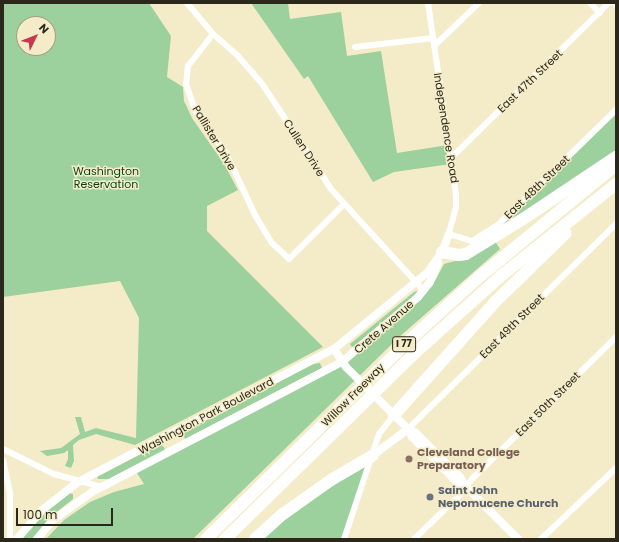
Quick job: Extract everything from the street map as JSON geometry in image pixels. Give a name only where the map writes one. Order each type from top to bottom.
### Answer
[{"type":"highway","points":[[442,252],[459,255],[466,254],[523,219],[616,157]]},
{"type":"highway","name":"Willow Freeway","points":[[206,539],[404,345],[479,277],[616,165]]},
{"type":"highway","points":[[391,412],[494,303],[614,186]]},
{"type":"highway","name":"Willow Freeway","points":[[225,539],[417,351],[502,275],[614,186]]},
{"type":"highway","points":[[256,539],[283,514],[331,480],[372,456]]},
{"type":"street","name":"Cullen Drive","points":[[188,3],[213,34],[238,56],[263,84],[332,189],[344,204],[424,291]]},
{"type":"street","name":"Independence Road","points":[[424,291],[433,278],[449,234],[456,201],[428,3]]},
{"type":"street","points":[[434,46],[479,3]]},
{"type":"street","points":[[590,3],[600,13]]},
{"type":"street","name":"East 47th Street","points":[[450,159],[609,3]]},
{"type":"street","name":"Pallister Drive","points":[[213,34],[188,66],[186,84],[198,116],[227,155],[255,215],[271,242],[289,259],[344,204]]},
{"type":"street","points":[[355,48],[433,38]]},
{"type":"street","name":"East 48th Street","points":[[449,234],[472,241],[498,225],[616,110]]},
{"type":"street","name":"East 49th Street","points":[[408,429],[616,224]]},
{"type":"street","name":"Independence Road","points":[[417,282],[435,264],[442,252]]},
{"type":"street","name":"Crete Avenue","points":[[334,349],[417,282]]},
{"type":"street","name":"Crete Avenue","points":[[342,362],[424,291]]},
{"type":"street","name":"East 50th Street","points":[[414,539],[460,495],[477,473],[616,337]]},
{"type":"street","points":[[334,349],[350,372],[408,429],[416,433],[460,477],[466,487],[518,539]]},
{"type":"street","name":"Washington Park Boulevard","points":[[17,539],[41,511],[78,482],[334,349]]},
{"type":"street","name":"Washington Park Boulevard","points":[[37,539],[62,513],[83,498],[342,362]]},
{"type":"street","points":[[344,539],[379,434],[391,412]]},
{"type":"street","points":[[372,456],[408,429]]},
{"type":"street","points":[[3,449],[54,474],[78,482],[102,487]]},
{"type":"street","points":[[3,460],[10,494],[10,539]]},
{"type":"street","points":[[541,539],[616,468]]},
{"type":"green space","name":"Washington Reservation","points":[[3,3],[149,3],[171,36],[167,77],[183,87],[184,101],[192,118],[224,164],[238,190],[207,206],[207,231],[323,347],[135,445],[96,434],[79,440],[73,445],[74,461],[71,468],[65,466],[68,459],[68,450],[64,453],[47,456],[40,451],[61,448],[80,434],[75,417],[81,417],[85,432],[96,428],[136,438],[139,318],[120,281],[3,297]]},
{"type":"green space","points":[[251,3],[288,3],[290,19],[341,12],[347,56],[381,51],[397,153],[448,145],[451,164],[394,172],[373,182],[308,76],[304,79]]},
{"type":"green space","points":[[616,110],[616,157],[503,232],[498,225]]},
{"type":"green space","points":[[495,241],[500,249],[398,338],[193,539],[46,539],[64,520],[90,502],[114,492],[144,484],[135,470],[332,368],[430,282],[435,281],[444,264],[470,257]]},
{"type":"green space","points":[[417,291],[418,294],[353,347],[351,346],[350,344]]},
{"type":"green space","points":[[320,363],[322,368],[185,439],[182,433],[313,364]]},
{"type":"green space","points":[[160,444],[165,448],[163,452],[110,479],[98,479],[97,477]]},
{"type":"green space","points":[[372,456],[344,539],[255,539]]},
{"type":"green space","points":[[69,493],[73,494],[73,499],[53,515],[32,539],[22,539],[42,514]]},
{"type":"place","name":"Cleveland College Preparatory","points":[[409,459]]},
{"type":"place","name":"Saint John Nepomucene Church","points":[[430,497]]}]
